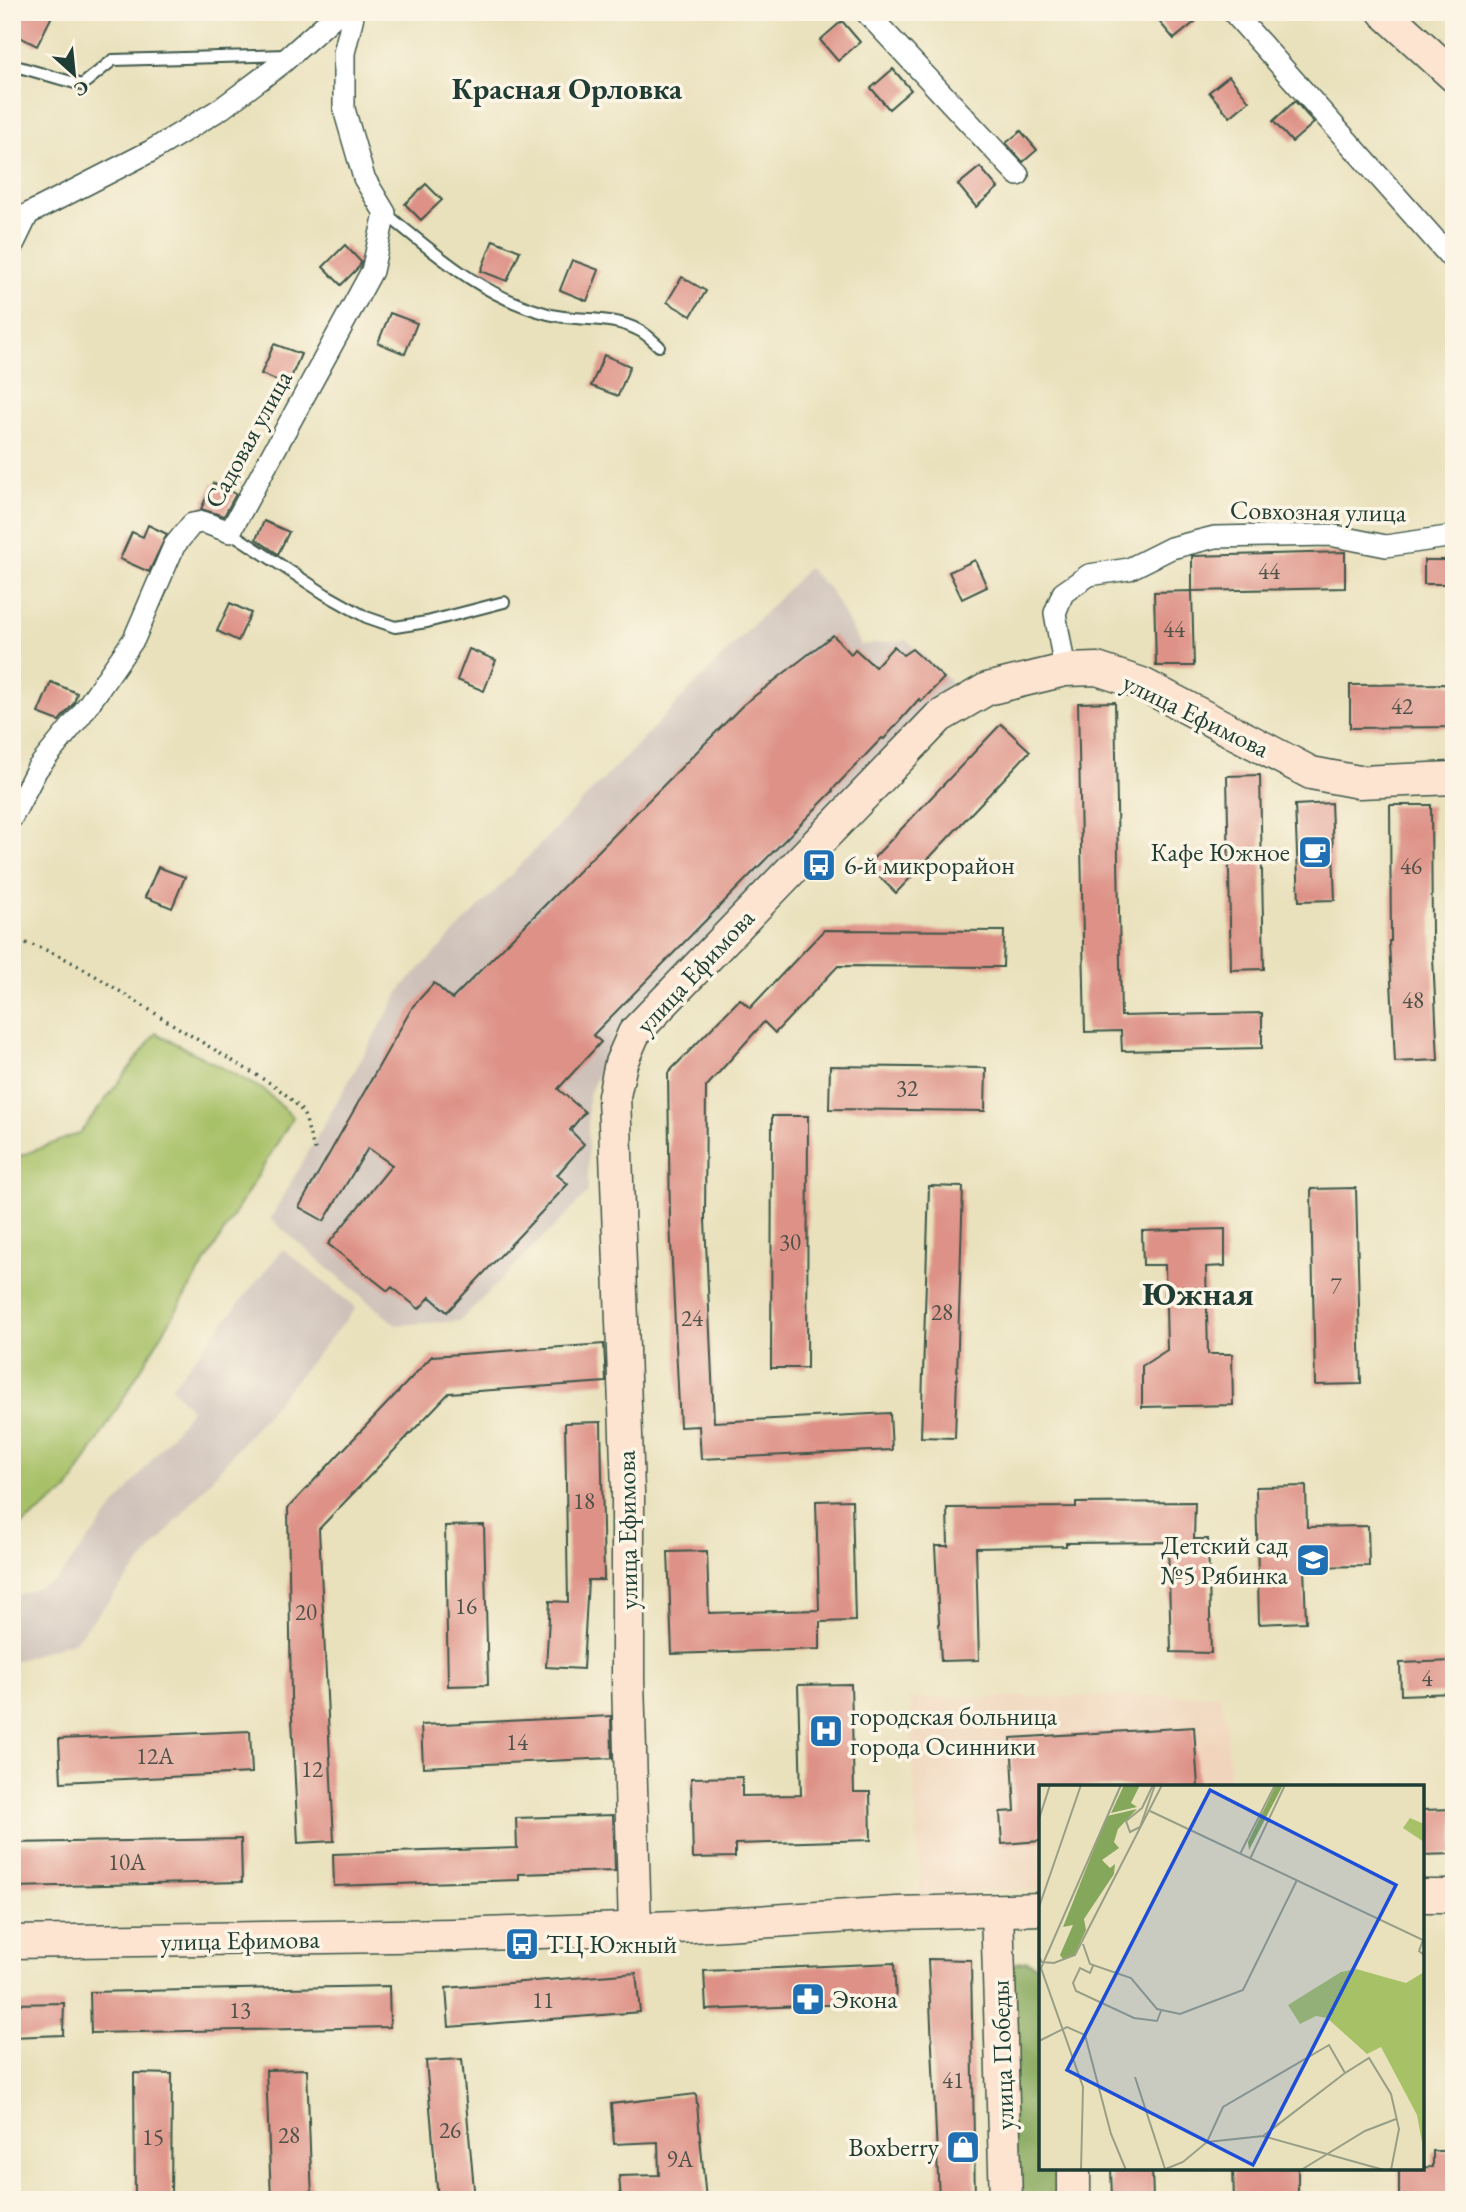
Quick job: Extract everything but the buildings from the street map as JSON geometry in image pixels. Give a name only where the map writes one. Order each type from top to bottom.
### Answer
[{"type":"street","points":[[12,247],[20,215],[175,137],[222,108],[292,55],[339,12]]},
{"type":"street","points":[[354,12],[344,54],[344,109],[364,178],[385,213]]},
{"type":"street","points":[[866,12],[1018,175]]},
{"type":"street","points":[[1233,12],[1454,261]]},
{"type":"street","points":[[1384,12],[1454,76]]},
{"type":"street","name":"Садовая улица","points":[[12,817],[37,769],[81,715],[134,639],[174,546],[191,524],[203,522],[230,532],[372,271],[385,213]]},
{"type":"street","name":"Совхозная улица","points":[[1065,670],[1055,613],[1063,593],[1089,575],[1129,569],[1171,548],[1215,537],[1330,535],[1387,546],[1454,536]]},
{"type":"street","name":"улица Ефимова","points":[[635,1928],[629,1717],[628,1491],[614,1096],[621,1063],[634,1033],[939,717],[987,689],[1065,670],[1097,668],[1142,684],[1311,773],[1359,782],[1454,778]]},
{"type":"street","points":[[1424,1896],[1454,1896]]},
{"type":"street","name":"улица Ефимова","points":[[12,1942],[342,1938],[635,1928],[897,1913],[1039,1909]]},
{"type":"street","name":"улица Победы","points":[[997,1911],[1006,2200]]},
{"type":"street","points":[[1074,2170],[1074,2200]]},
{"type":"lane","points":[[12,65],[82,85],[113,60],[292,55]]},
{"type":"lane","points":[[385,213],[489,292],[550,315],[609,321],[638,329],[659,346]]},
{"type":"lane","points":[[230,532],[325,594],[366,617],[395,627],[427,622],[504,602]]},
{"type":"path","points":[[12,940],[53,953],[88,972],[275,1086],[296,1103],[305,1118],[317,1153]]},
{"type":"shaded area","points":[[808,568],[830,590],[861,645],[907,640],[951,682],[614,1036],[588,1097],[588,1193],[460,1321],[396,1325],[270,1219],[403,986]]},
{"type":"shaded area","points":[[283,1249],[356,1308],[75,1641],[12,1662],[12,1597],[56,1581],[191,1410],[171,1387]]},
{"type":"shaded area","points":[[1219,1695],[1226,1720],[1230,1785],[1039,1785],[1039,1889],[920,1895],[910,1698]]},
{"type":"green space","points":[[156,1033],[264,1090],[293,1117],[68,1490],[12,1533],[12,1159],[80,1133]]},
{"type":"green space","points":[[1027,1961],[1039,1967],[1039,2170],[1066,2170],[1066,2200],[1014,2200],[1008,1969],[1016,1963]]},
{"type":"place","name":"Кафе Южное","points":[[1315,852]]},
{"type":"place","name":"6-й микрорайон","points":[[819,865]]},
{"type":"place","name":"Детский сад №5 Рябинка","points":[[1313,1560]]},
{"type":"place","name":"городская больница города Осинники","points":[[826,1731]]},
{"type":"place","name":"ТЦ Южный","points":[[522,1944]]},
{"type":"place","name":"Экона","points":[[808,1999]]},
{"type":"place","name":"Boxberry","points":[[963,2147]]},
{"type":"district","name":"Красная Орловка","points":[[567,88]]},
{"type":"district","name":"Южная","points":[[1198,1293]]}]
